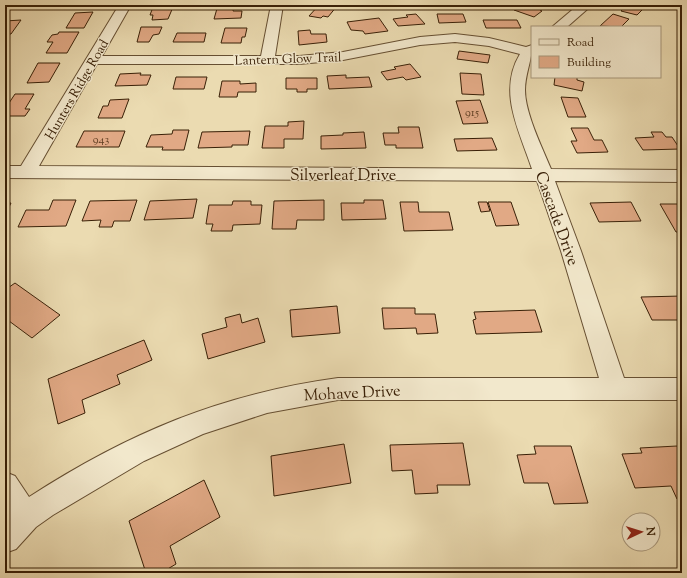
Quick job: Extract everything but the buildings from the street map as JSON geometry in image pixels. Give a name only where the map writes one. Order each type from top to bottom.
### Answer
[{"type":"street","name":"Hunters Ridge Road","points":[[27,172],[125,5]]},
{"type":"street","points":[[266,60],[277,5]]},
{"type":"street","points":[[560,26],[586,5]]},
{"type":"street","name":"Lantern Glow Trail","points":[[93,60],[300,60],[336,57],[439,39],[477,40],[530,51]]},
{"type":"street","name":"Cascade Drive","points":[[530,51],[518,80],[517,98],[543,176],[571,251],[615,388]]},
{"type":"street","name":"Silverleaf Drive","points":[[5,172],[682,176]]},
{"type":"street","name":"Mohave Drive","points":[[5,538],[26,517],[92,474],[140,447],[218,415],[282,397],[338,389],[682,388]]},
{"type":"street","points":[[5,486],[26,517]]}]
